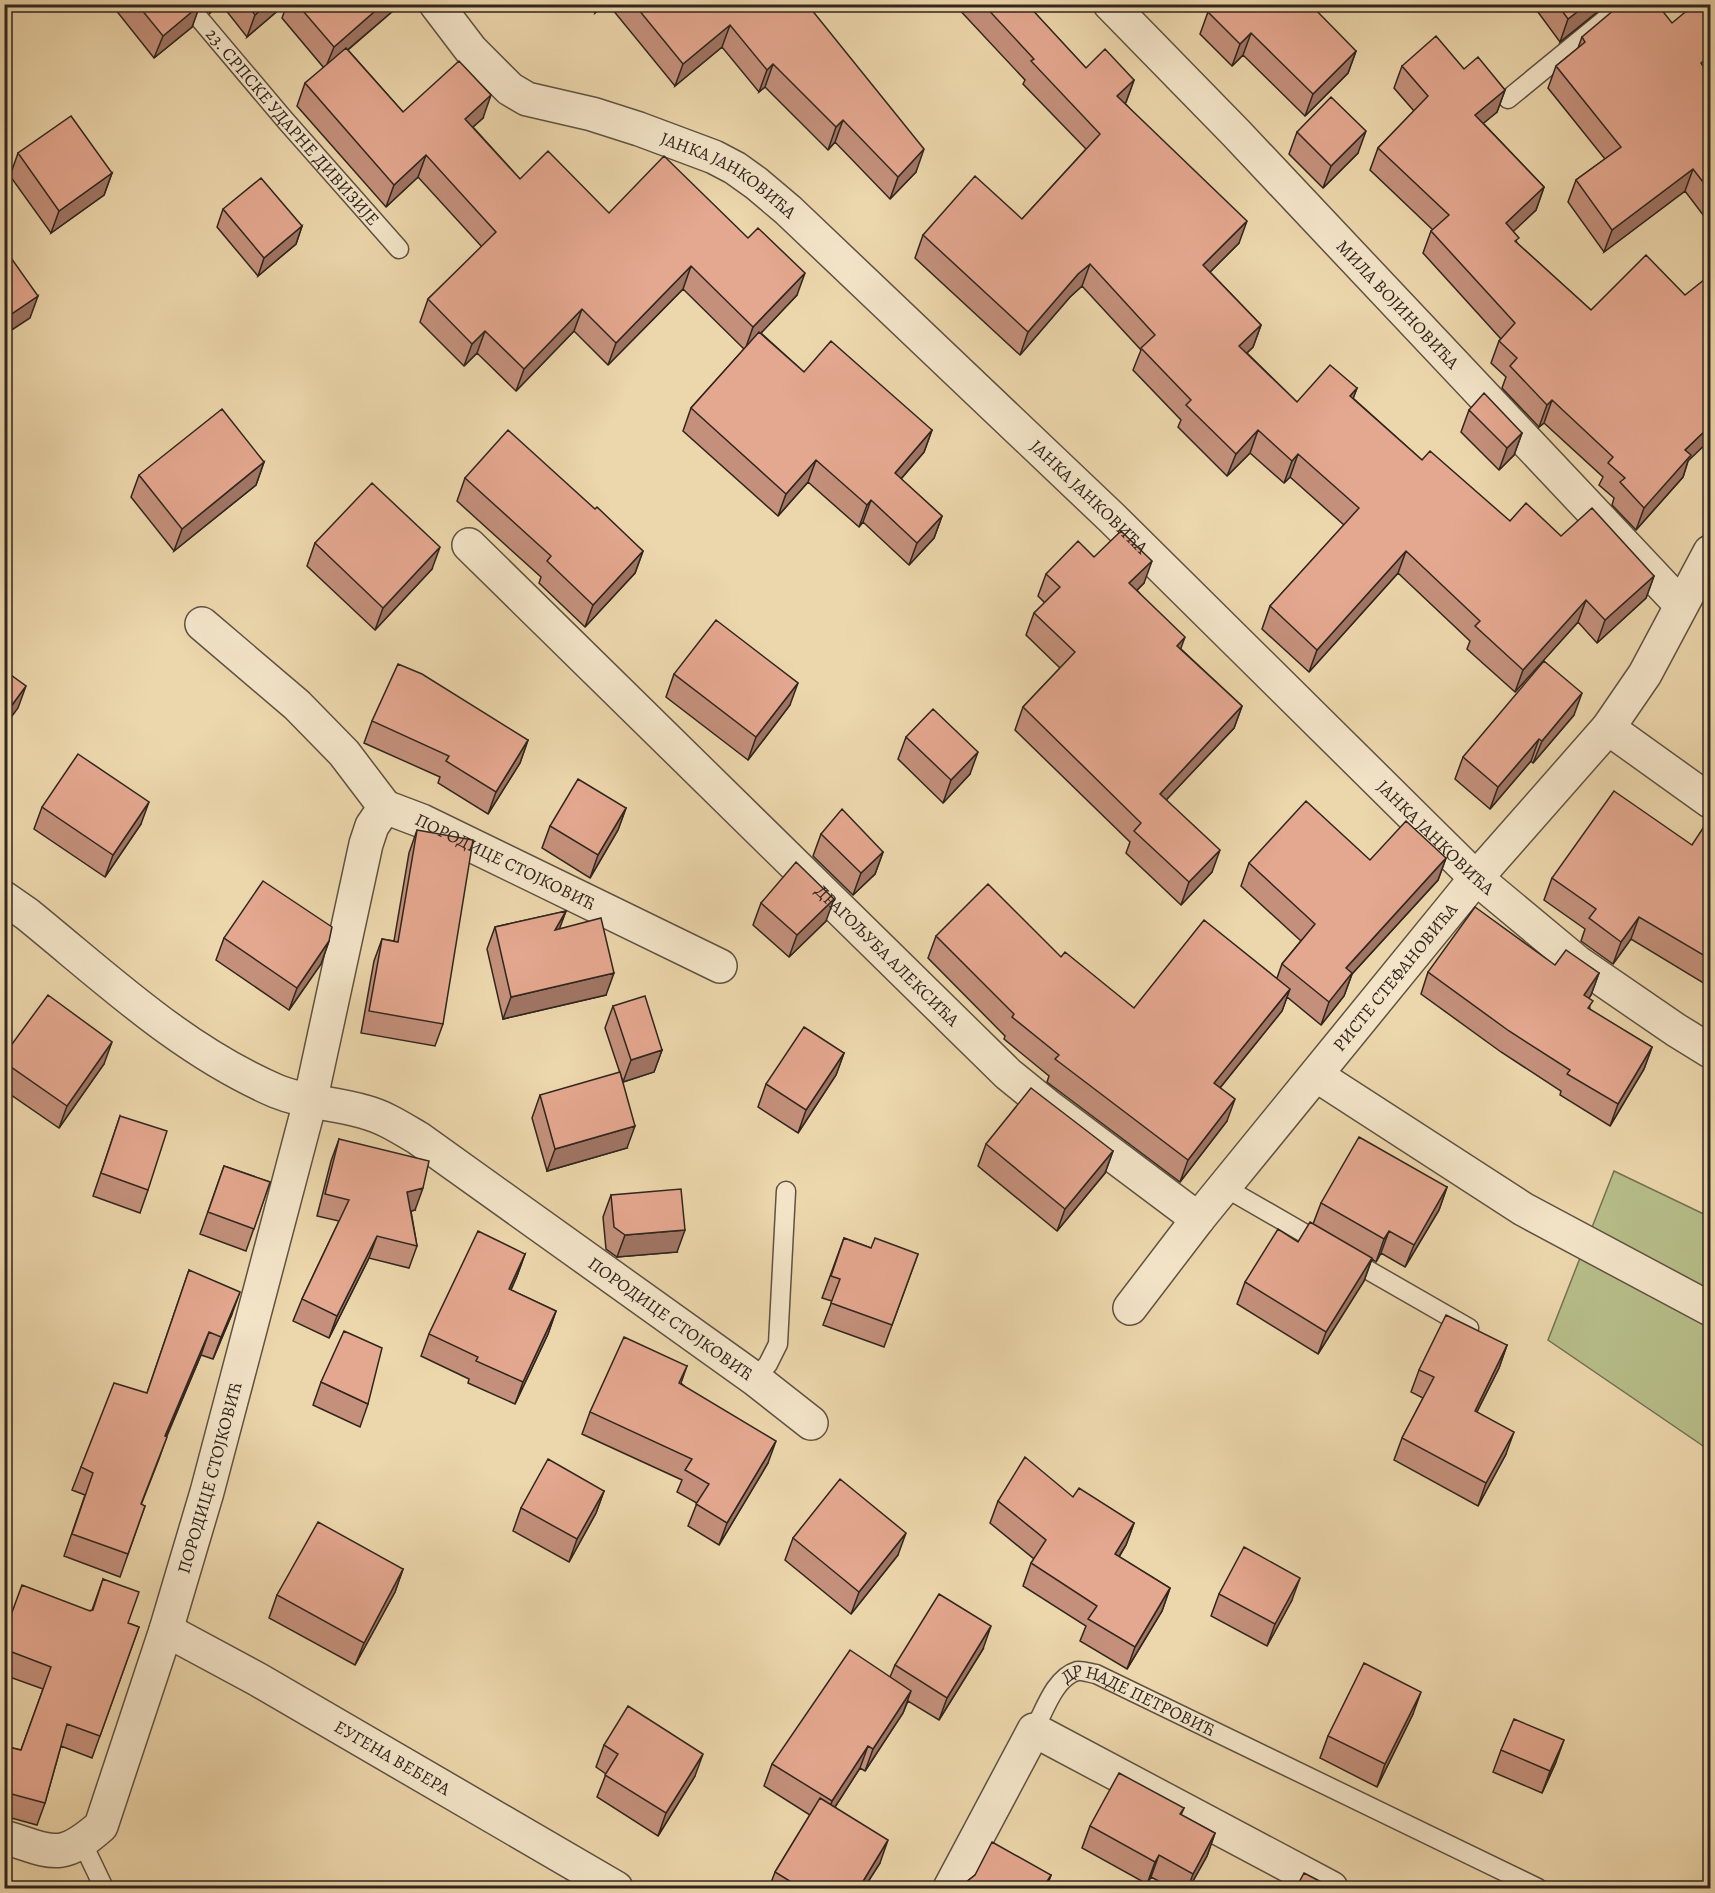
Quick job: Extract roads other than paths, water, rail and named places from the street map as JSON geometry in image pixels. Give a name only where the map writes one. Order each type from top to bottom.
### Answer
[{"type":"street","name":"ЈАНКА ЈАНКОВИЋА","points":[[436,4],[471,50],[510,89],[527,99],[592,114],[639,129],[714,157],[756,183],[788,210],[1112,518],[1476,878],[1577,962],[1710,1051]]},
{"type":"street","name":"МИЛА ВОЈИНОВИЋА","points":[[1110,4],[1236,133],[1681,605]]},
{"type":"street","name":"ДРАГОЉУБА АЛЕКСИЋА","points":[[469,545],[1008,1074],[1198,1219]]},
{"type":"street","name":"РИСТЕ СТЕФАНОВИЋА","points":[[1130,1308],[1198,1219],[1476,878],[1608,728],[1645,674],[1710,552]]},
{"type":"street","points":[[202,624],[297,705],[344,753],[385,807]]},
{"type":"street","points":[[1608,728],[1710,801]]},
{"type":"street","name":"ПОРОДИЦЕ СТОЈКОВИЋ","points":[[4,1838],[51,1851],[68,1850],[82,1842],[100,1826],[166,1630],[207,1492],[310,1102],[366,844],[372,826],[385,807],[432,826],[720,966]]},
{"type":"street","name":"ПОРОДИЦЕ СТОЈКОВИЋ","points":[[4,898],[196,1049],[277,1091],[310,1102],[365,1112],[389,1121],[418,1138],[755,1379],[811,1423]]},
{"type":"street","points":[[1316,1075],[1523,1209],[1710,1309]]},
{"type":"street","name":"ЕУГЕНА ВЕБЕРА","points":[[166,1630],[257,1679],[616,1888]]},
{"type":"street","points":[[950,1888],[1034,1730],[1331,1888]]},
{"type":"lane","name":"23. СРПСКЕ УДАРНЕ ДИВИЗИЈЕ","points":[[187,4],[399,249]]},
{"type":"lane","points":[[1508,99],[1624,4]]},
{"type":"lane","points":[[1224,1187],[1481,1335]]},
{"type":"lane","points":[[755,1379],[768,1364],[778,1344],[786,1191]]},
{"type":"lane","name":"ДР НАДЕ ПЕТРОВИЋ","points":[[1034,1730],[1057,1687],[1066,1677],[1078,1671],[1096,1674],[1538,1888]]},
{"type":"lane","points":[[82,1842],[104,1888]]}]
